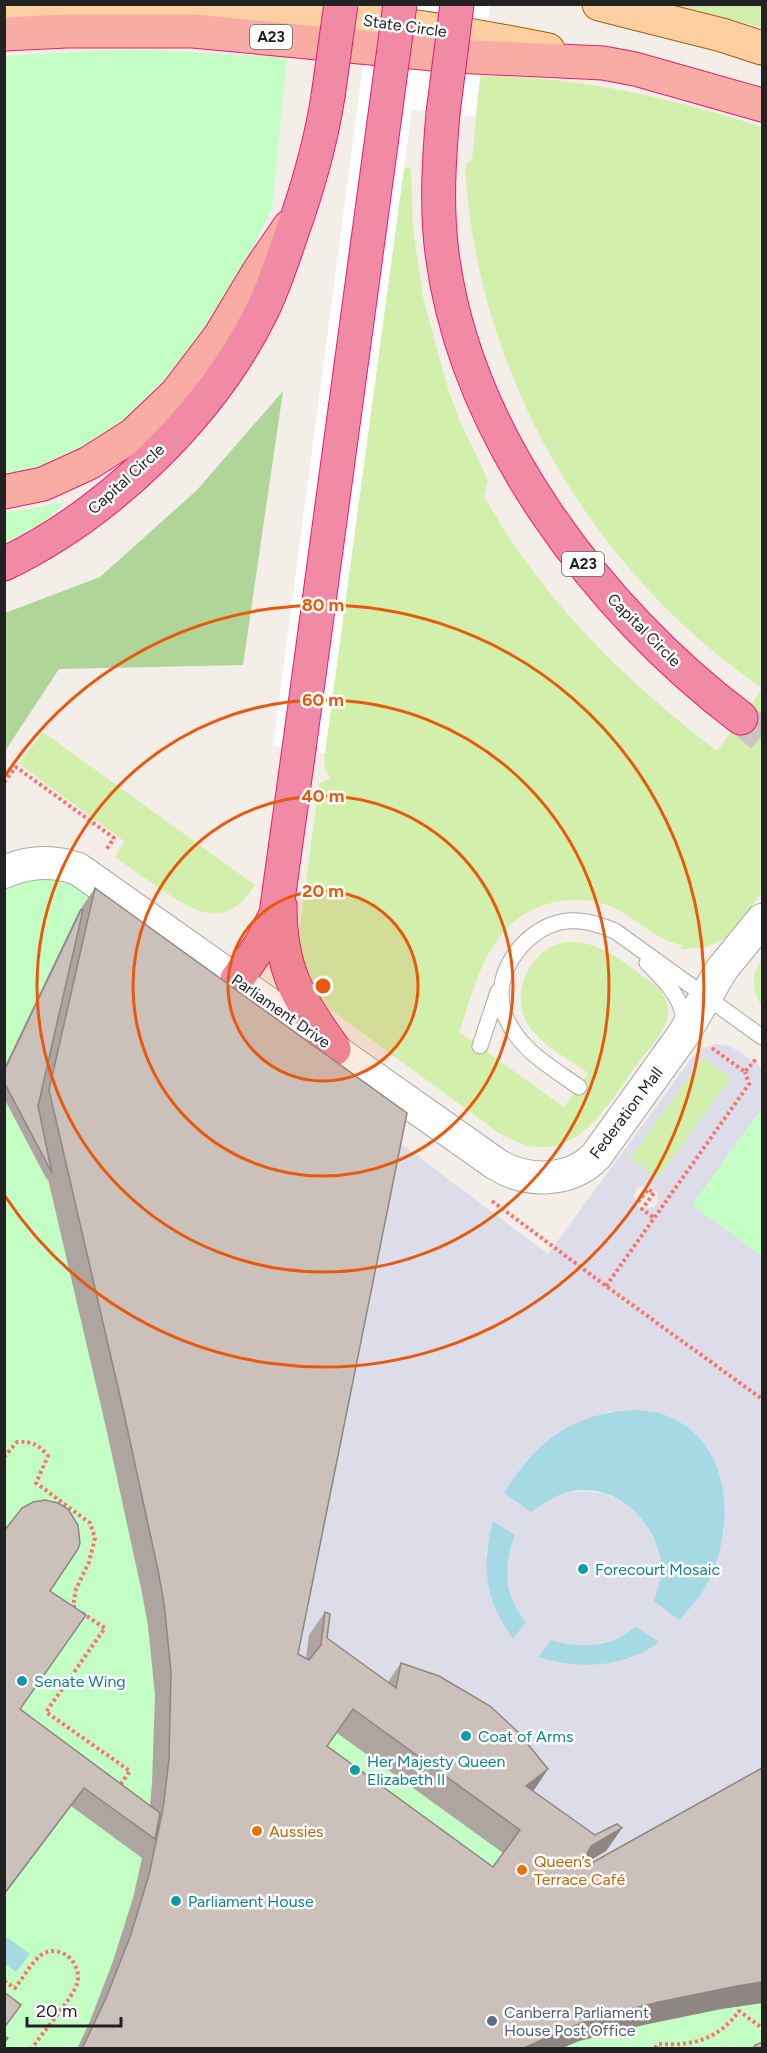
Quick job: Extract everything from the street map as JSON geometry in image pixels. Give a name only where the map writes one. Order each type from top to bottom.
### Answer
[{"type":"highway","name":"Capital Circle","points":[[4,564],[30,552],[83,518],[128,480],[168,441],[199,406],[248,337],[273,288],[286,255],[320,139],[341,4]]},
{"type":"highway","points":[[237,980],[273,923],[281,889],[400,4]]},
{"type":"highway","name":"Capital Circle","points":[[457,4],[443,113],[439,188],[442,253],[456,318],[474,374],[491,414],[530,487],[555,528],[595,580],[647,637],[741,718]]},
{"type":"highway","name":"A23","points":[[4,34],[128,30],[193,31],[454,56],[617,65]]},
{"type":"highway","name":"State Circle","points":[[617,65],[762,105]]},
{"type":"highway","points":[[4,492],[43,484],[89,463],[133,435],[176,394],[220,336],[259,271],[297,215]]},
{"type":"highway","points":[[281,889],[282,936],[292,981],[305,1008],[334,1049]]},
{"type":"main road","points":[[599,4],[722,35],[762,48]]},
{"type":"main road","name":"State Circle","points":[[4,7],[166,5],[296,13],[436,29],[617,65]]},
{"type":"street","name":"Parliament Drive","points":[[4,872],[45,862],[66,864],[78,869],[504,1169],[524,1175],[553,1176]]},
{"type":"street","points":[[705,997],[722,969],[762,920]]},
{"type":"street","name":"Federation Mall","points":[[553,1176],[584,1167],[596,1156],[685,1033],[705,997]]},
{"type":"lane","points":[[480,1046],[502,981],[516,952],[538,931],[548,926],[571,921],[597,925],[615,931],[762,1037]]},
{"type":"lane","points":[[597,925],[632,949],[670,987],[682,1008],[685,1033]]},
{"type":"lane","points":[[502,981],[503,1012],[518,1038],[531,1053],[579,1087]]},
{"type":"path","points":[[4,782],[16,767],[114,838],[107,848]]},
{"type":"path","points":[[606,1286],[749,1084],[745,1072],[685,1033]]},
{"type":"path","points":[[745,1072],[758,1056]]},
{"type":"path","points":[[638,1202],[648,1189],[654,1193],[642,1209],[654,1218]]},
{"type":"path","points":[[489,1198],[762,1399]]},
{"type":"path","points":[[4,1457],[17,1442],[29,1441],[40,1446],[48,1456],[36,1483],[90,1523],[95,1538],[89,1562],[76,1589],[73,1606],[105,1628],[46,1712],[130,1771],[117,1789]]},
{"type":"path","points":[[4,1981],[15,1988],[44,1953],[64,1954],[74,1961],[79,1973],[77,1986],[32,2049]]},
{"type":"path","points":[[655,2049],[658,2044],[672,2045],[703,2040],[728,2026],[739,2011],[762,2028]]},
{"type":"green space","points":[[676,5],[762,5],[762,28],[753,25]]},
{"type":"green space","points":[[130,49],[287,57],[272,208],[203,353],[106,448],[5,484],[5,56]]},
{"type":"green space","points":[[480,76],[588,84],[658,98],[762,127],[762,688],[701,640],[645,586],[596,526],[554,461],[519,391],[492,318],[474,242],[465,165],[472,160]]},
{"type":"green space","points":[[403,167],[411,168],[413,228],[423,298],[448,389],[458,417],[488,480],[484,496],[507,534],[532,569],[587,636],[650,696],[717,751],[762,689],[762,892],[739,924],[724,939],[706,947],[680,949],[683,945],[664,939],[614,908],[591,901],[567,900],[530,911],[499,937],[488,954],[459,1032],[564,1107],[588,1073],[543,1042],[531,1029],[523,1015],[522,985],[528,970],[537,958],[548,949],[562,943],[589,944],[618,958],[654,984],[666,1000],[668,1012],[664,1027],[603,1111],[577,1136],[562,1144],[545,1147],[526,1145],[500,1134],[327,1007],[306,979],[298,942],[319,784],[330,778],[325,769],[324,756]]},
{"type":"green space","points":[[283,391],[243,665],[59,669],[5,751],[5,613],[100,577],[197,490]]},
{"type":"green space","points":[[66,502],[27,539],[5,548],[5,513]]},
{"type":"green space","points":[[43,732],[255,885],[233,908],[222,913],[199,911],[174,898],[115,857],[124,841],[19,764]]},
{"type":"green space","points":[[40,877],[71,882],[380,1102],[281,1677],[762,1791],[762,2048],[5,2048],[4,890],[18,882]]},
{"type":"green space","points":[[762,959],[762,1006],[754,988],[754,977]]},
{"type":"green space","points":[[703,1058],[731,1078],[658,1178],[630,1158]]},
{"type":"green space","points":[[762,1108],[762,1256],[692,1205]]},
{"type":"shaded area","points":[[716,1044],[730,1046],[762,1067],[762,1108],[692,1205],[762,1256],[762,1782],[572,1888],[281,1677],[391,1136],[548,1254],[694,1055],[701,1049]],"holes":[[[703,1058],[731,1078],[658,1178],[630,1158]],[[649,1185],[657,1193],[658,1201],[654,1207],[642,1209],[636,1204],[634,1196],[637,1188]],[[612,1411],[725,1529],[709,1579],[660,1585],[661,1567],[657,1547],[644,1520],[624,1502],[606,1494],[587,1491],[568,1492],[548,1500],[574,1424]],[[493,1521],[515,1535],[509,1549],[506,1572],[511,1597],[519,1614],[526,1622],[513,1639],[486,1555]],[[636,1626],[659,1642],[632,1658],[538,1657],[551,1640],[568,1646],[593,1646],[624,1636]]]},
{"type":"water","points":[[636,1410],[659,1413],[683,1424],[701,1440],[714,1460],[721,1483],[724,1507],[723,1532],[718,1557],[703,1591],[679,1620],[654,1601],[661,1575],[661,1565],[651,1533],[642,1519],[617,1498],[602,1492],[585,1490],[568,1492],[549,1500],[531,1512],[504,1493],[529,1458],[559,1433],[575,1423],[594,1416]]},
{"type":"water","points":[[493,1521],[515,1535],[507,1569],[508,1580],[513,1602],[526,1622],[513,1639],[496,1611],[488,1583],[487,1554]]},
{"type":"water","points":[[636,1626],[659,1642],[645,1651],[616,1662],[569,1664],[538,1657],[551,1640],[573,1645],[595,1645],[617,1639]]},
{"type":"water","points":[[4,1935],[30,1954],[16,1972],[5,1964]]},
{"type":"pier","points":[[371,5],[490,5],[475,117],[412,109],[325,753],[273,746]]},
{"type":"building","points":[[95,888],[407,1113],[298,1654],[309,1660],[321,1645],[325,1612],[330,1614],[327,1638],[396,1688],[401,1663],[439,1676],[490,1706],[518,1732],[548,1769],[526,1786],[595,1835],[617,1824],[622,1828],[591,1846],[583,1860],[588,1865],[762,1768],[762,1982],[659,2002],[595,2018],[522,2049],[82,2049],[106,1998],[130,1937],[149,1875],[163,1809],[169,1759],[171,1672],[158,1570],[49,1090]],"holes":[[[353,1709],[520,1830],[493,1867],[327,1746]]]},
{"type":"building","points":[[83,910],[38,1106],[52,1173],[4,1082],[4,1071]]},
{"type":"building","name":"Senate Wing","points":[[45,1500],[58,1503],[68,1509],[78,1525],[80,1543],[50,1591],[86,1615],[20,1709],[160,1813],[155,1839],[84,1788],[4,1894],[4,1531],[22,1508],[33,1502]]},
{"type":"building","points":[[4,1992],[21,2005],[4,2028]]},
{"type":"building","points":[[762,2043],[762,2049],[753,2049],[755,2045]]},
{"type":"tunnel","points":[[741,718],[762,736]]},
{"type":"place","name":"Forecourt Mosaic","points":[[583,1569]]},
{"type":"place","name":"Senate Wing","points":[[22,1681]]},
{"type":"place","name":"Coat of Arms","points":[[466,1736]]},
{"type":"place","name":"Her Majesty Queen Elizabeth II","points":[[355,1770]]},
{"type":"place","name":"Aussies","points":[[257,1831]]},
{"type":"place","name":"Queen’s Terrace Café","points":[[522,1870]]},
{"type":"place","name":"Parliament House","points":[[176,1901]]},
{"type":"place","name":"Canberra Parliament House Post Office","points":[[492,2021]]}]
